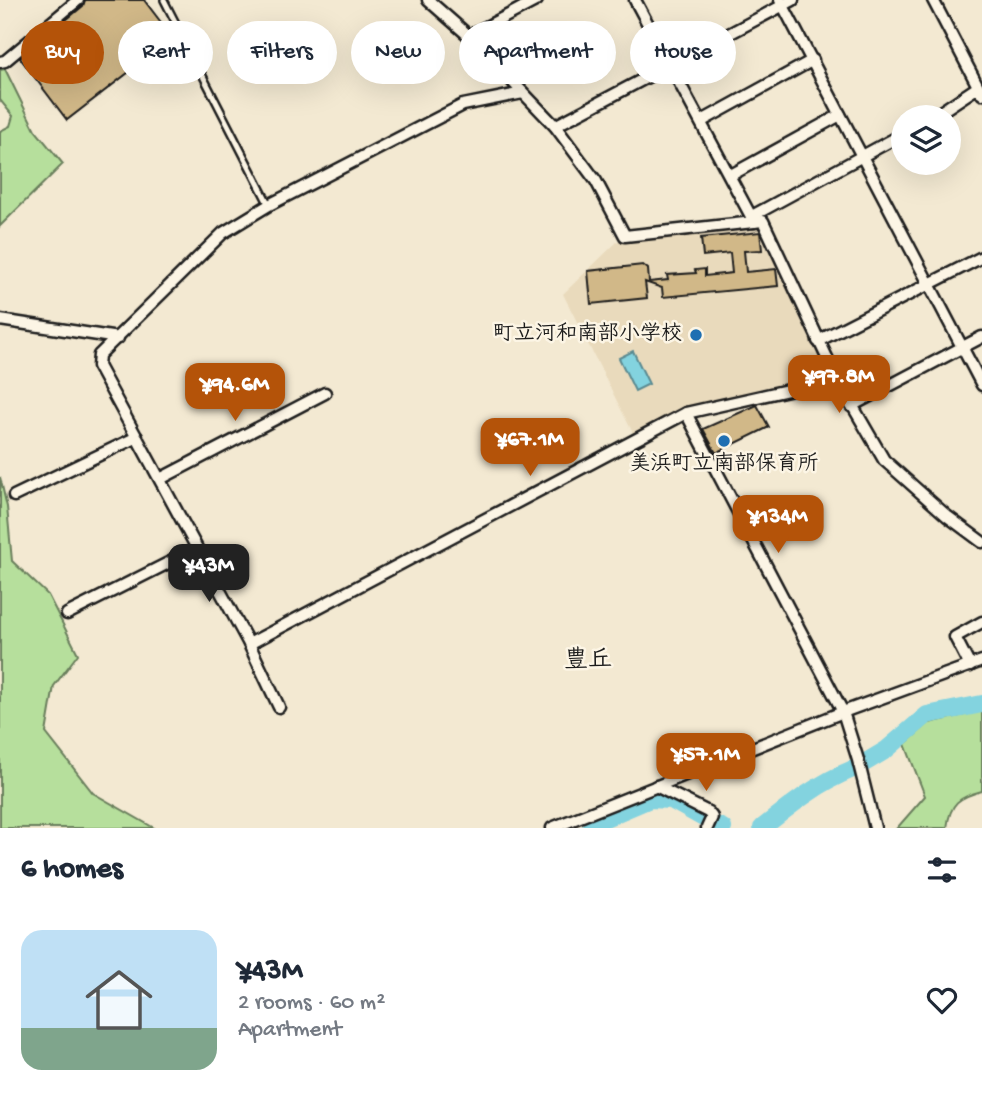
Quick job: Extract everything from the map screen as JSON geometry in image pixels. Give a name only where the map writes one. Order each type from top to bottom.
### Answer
[{"type":"street","points":[[0,62],[5,61],[78,0]]},
{"type":"street","points":[[428,0],[459,27]]},
{"type":"street","points":[[497,21],[537,0]]},
{"type":"street","points":[[635,0],[646,21]]},
{"type":"street","points":[[736,28],[782,3],[793,0]]},
{"type":"street","points":[[933,0],[980,90],[954,105]]},
{"type":"street","points":[[782,3],[982,385]]},
{"type":"street","points":[[702,121],[813,60]]},
{"type":"street","points":[[514,84],[555,126],[596,181],[625,236],[753,219],[763,220],[837,379],[884,460],[947,516],[982,542]]},
{"type":"street","points":[[555,126],[633,84]]},
{"type":"street","points":[[681,84],[753,219]]},
{"type":"street","points":[[279,707],[249,644],[195,549],[98,366],[99,355],[223,233],[269,205],[463,105],[523,93]]},
{"type":"street","points":[[731,175],[840,116]]},
{"type":"street","points":[[753,219],[891,140]]},
{"type":"street","points":[[818,341],[982,257]]},
{"type":"street","points":[[0,320],[117,338]]},
{"type":"street","points":[[851,405],[982,337]]},
{"type":"street","points":[[249,644],[686,413],[837,379]]},
{"type":"street","points":[[160,479],[325,393]]},
{"type":"street","points":[[686,413],[843,712],[861,768],[875,828]]},
{"type":"street","points":[[14,496],[137,437]]},
{"type":"street","points":[[67,614],[195,549]]},
{"type":"street","points":[[970,666],[955,637],[982,622]]},
{"type":"street","points":[[552,828],[843,712],[982,661]]},
{"type":"street","points":[[656,786],[708,812],[712,817],[707,828]]},
{"type":"lane","points":[[164,0],[269,205]]},
{"type":"shaded area","name":"町立河和南部小学校","points":[[762,227],[827,376],[684,408],[634,435],[563,294],[618,241]]},
{"type":"green space","points":[[5,69],[35,130],[63,164],[0,226],[0,131],[10,126],[13,116],[0,100],[0,70]]},
{"type":"green space","points":[[0,477],[7,507],[12,561],[48,595],[78,654],[54,686],[46,733],[93,793],[154,828],[0,828]]},
{"type":"green space","points":[[982,711],[982,791],[957,802],[950,813],[947,828],[897,828],[925,796],[905,744],[929,723]]},
{"type":"water","points":[[633,351],[649,384],[635,391],[619,358]]},
{"type":"building","points":[[85,0],[144,0],[160,21],[118,21],[118,81],[67,120],[40,84],[104,84],[104,21],[65,21],[83,6]]},
{"type":"building","points":[[760,232],[762,250],[744,251],[746,272],[776,269],[778,286],[663,297],[662,288],[645,282],[647,298],[591,304],[588,271],[643,265],[648,269],[649,282],[668,280],[667,275],[696,273],[695,270],[705,269],[705,276],[732,273],[730,253],[703,256],[701,238]]},
{"type":"building","name":"美浜町立南部保育所","points":[[757,405],[769,427],[716,453],[703,429]]},
{"type":"waterway","points":[[866,762],[886,750],[927,715],[982,704]]},
{"type":"waterway","points":[[762,828],[816,788],[853,769]]},
{"type":"waterway","points":[[591,828],[596,822],[650,799],[671,800],[705,819]]},
{"type":"waterway","points":[[716,825],[723,828]]},
{"type":"place","name":"町立河和南部小学校","points":[[696,335]]},
{"type":"place","name":"美浜町立南部保育所","points":[[724,441]]},
{"type":"district","name":"豊丘","points":[[588,661]]}]
